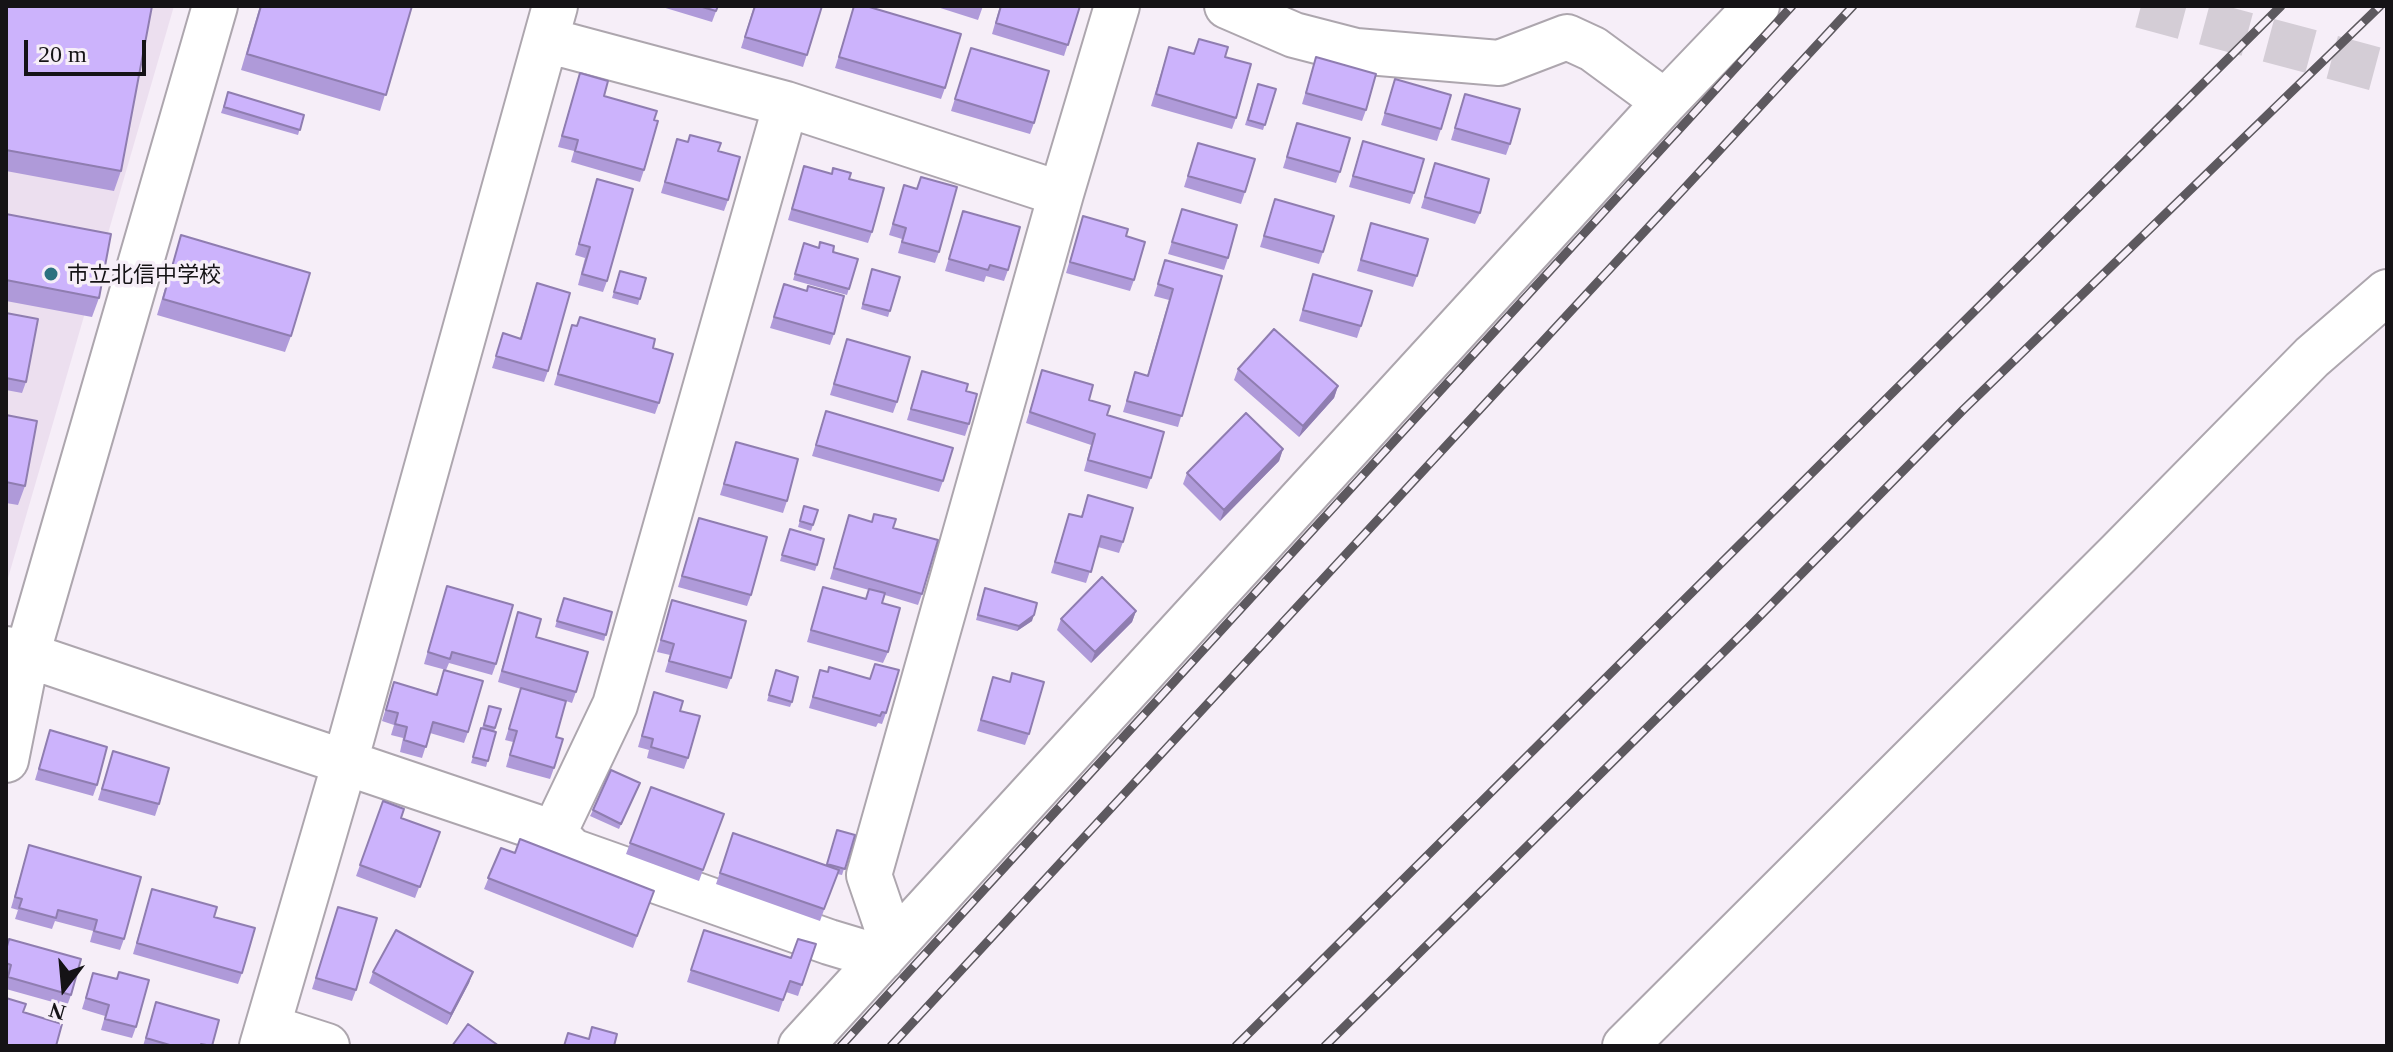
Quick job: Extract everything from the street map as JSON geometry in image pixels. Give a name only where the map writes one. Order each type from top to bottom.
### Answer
[{"type":"street","points":[[6,760],[16,652],[215,6]]},
{"type":"street","points":[[888,952],[869,875],[1117,6]]},
{"type":"street","points":[[1227,6],[1294,35],[1370,53],[1499,63],[1567,37],[1593,49],[1665,102]]},
{"type":"street","points":[[801,1046],[1665,102],[1757,6]]},
{"type":"street","points":[[327,1046],[265,1036],[345,762],[550,23],[1061,194]]},
{"type":"street","points":[[554,833],[615,705],[786,104]]},
{"type":"street","points":[[1625,1046],[2312,357],[2387,292]]},
{"type":"street","points":[[16,652],[554,833],[572,851],[829,942],[888,952]]},
{"type":"shaded area","name":"市立北信中学校","points":[[6,6],[174,6],[6,585]]},
{"type":"building","points":[[6,6],[152,6],[121,171],[6,150]]},
{"type":"building","points":[[261,6],[412,6],[386,95],[247,54]]},
{"type":"building","points":[[699,6],[718,6],[716,11]]},
{"type":"building","points":[[755,6],[822,6],[807,55],[745,37]]},
{"type":"building","points":[[854,6],[866,6],[961,34],[945,88],[839,57]]},
{"type":"building","points":[[1001,6],[1080,6],[1068,45],[996,23]]},
{"type":"building","points":[[1199,39],[1228,47],[1225,57],[1251,64],[1236,118],[1156,94],[1169,47],[1194,54]]},
{"type":"building","points":[[971,48],[1049,71],[1034,123],[955,99]]},
{"type":"building","points":[[1316,57],[1376,74],[1366,110],[1306,93]]},
{"type":"building","points":[[580,73],[608,81],[604,96],[657,111],[654,120],[658,121],[644,170],[575,151],[578,140],[562,136]]},
{"type":"building","points":[[1395,79],[1451,95],[1441,129],[1385,113]]},
{"type":"building","points":[[1258,84],[1276,89],[1265,125],[1248,120]]},
{"type":"building","points":[[228,92],[304,115],[300,130],[224,107]]},
{"type":"building","points":[[1465,94],[1520,109],[1510,144],[1455,128]]},
{"type":"building","points":[[1297,123],[1350,138],[1340,172],[1287,157]]},
{"type":"building","points":[[690,135],[721,143],[718,151],[740,157],[728,200],[665,182],[677,139],[688,142]]},
{"type":"building","points":[[1363,141],[1424,159],[1414,193],[1353,176]]},
{"type":"building","points":[[1198,143],[1255,159],[1245,192],[1188,176]]},
{"type":"building","points":[[1435,163],[1489,179],[1480,213],[1425,197]]},
{"type":"building","points":[[804,166],[832,174],[833,168],[851,173],[849,179],[884,188],[872,232],[792,209]]},
{"type":"building","points":[[921,177],[957,187],[939,252],[902,242],[906,228],[893,224],[904,185],[917,189]]},
{"type":"building","points":[[597,179],[633,189],[607,281],[582,274],[590,247],[579,244]]},
{"type":"building","points":[[1275,199],[1334,216],[1323,252],[1264,236]]},
{"type":"building","points":[[1182,209],[1237,225],[1228,258],[1172,242]]},
{"type":"building","points":[[963,211],[1020,227],[1008,270],[990,265],[988,270],[949,259]]},
{"type":"building","points":[[6,214],[111,234],[99,298],[6,280]]},
{"type":"building","points":[[1083,216],[1128,229],[1126,236],[1145,242],[1134,280],[1070,262]]},
{"type":"building","points":[[1371,223],[1428,239],[1417,276],[1361,260]]},
{"type":"building","points":[[181,235],[310,273],[291,336],[163,299]]},
{"type":"building","points":[[820,242],[834,246],[833,252],[858,259],[849,289],[795,274],[804,243],[819,248]]},
{"type":"building","points":[[1165,260],[1222,276],[1182,416],[1127,401],[1135,372],[1148,376],[1173,289],[1158,284]]},
{"type":"building","points":[[872,269],[900,277],[890,311],[863,304]]},
{"type":"building","points":[[620,271],[646,278],[640,299],[614,292]]},
{"type":"building","points":[[1313,274],[1372,291],[1361,326],[1303,310]]},
{"type":"building","points":[[537,283],[570,293],[548,371],[496,356],[503,333],[521,339]]},
{"type":"building","points":[[784,284],[807,291],[808,286],[844,296],[834,334],[774,317]]},
{"type":"building","points":[[6,313],[38,319],[26,382],[6,378]]},
{"type":"building","points":[[580,317],[655,339],[653,348],[673,354],[659,403],[558,374],[572,325],[577,326]]},
{"type":"building","points":[[1274,329],[1338,386],[1303,426],[1238,369]]},
{"type":"building","points":[[847,339],[910,357],[897,402],[834,384]]},
{"type":"building","points":[[1042,370],[1093,385],[1089,400],[1110,406],[1107,415],[1164,432],[1151,478],[1088,460],[1095,434],[1030,412]]},
{"type":"building","points":[[922,371],[968,384],[966,391],[977,394],[969,424],[911,409]]},
{"type":"building","points":[[826,411],[953,448],[943,481],[816,445]]},
{"type":"building","points":[[1246,413],[1283,449],[1224,510],[1187,473]]},
{"type":"building","points":[[6,415],[37,421],[25,486],[6,482]]},
{"type":"building","points":[[736,442],[798,459],[787,501],[724,484]]},
{"type":"building","points":[[1088,495],[1133,508],[1123,542],[1101,536],[1091,572],[1055,562],[1069,514],[1082,517]]},
{"type":"building","points":[[804,506],[818,510],[813,525],[800,521]]},
{"type":"building","points":[[874,514],[896,519],[893,528],[938,540],[922,594],[834,568],[849,515],[872,522]]},
{"type":"building","points":[[699,518],[767,537],[751,595],[682,576]]},
{"type":"building","points":[[790,529],[824,539],[817,565],[782,555]]},
{"type":"building","points":[[1102,577],[1136,611],[1095,652],[1061,619]]},
{"type":"building","points":[[447,586],[513,605],[496,664],[452,652],[450,659],[428,652]]},
{"type":"building","points":[[823,587],[866,599],[869,589],[885,593],[882,603],[900,608],[888,652],[811,630]]},
{"type":"building","points":[[985,588],[1037,603],[1034,615],[1019,626],[978,615]]},
{"type":"building","points":[[564,598],[612,612],[606,635],[557,621]]},
{"type":"building","points":[[672,600],[746,621],[731,678],[669,661],[674,644],[661,640]]},
{"type":"building","points":[[518,612],[541,619],[536,637],[588,652],[576,692],[502,671]]},
{"type":"building","points":[[875,664],[899,670],[886,713],[882,712],[880,716],[813,697],[820,670],[828,672],[829,667],[870,679]]},
{"type":"building","points":[[444,670],[483,681],[468,732],[433,722],[426,747],[404,740],[407,727],[395,724],[398,713],[386,710],[394,682],[437,695]]},
{"type":"building","points":[[776,670],[798,677],[792,702],[769,695]]},
{"type":"building","points":[[1012,673],[1044,682],[1029,734],[981,720],[993,677],[1010,682]]},
{"type":"building","points":[[521,688],[566,701],[556,737],[563,739],[554,768],[510,755],[517,731],[509,729]]},
{"type":"building","points":[[654,692],[683,701],[680,711],[700,716],[688,758],[651,747],[653,739],[642,736]]},
{"type":"building","points":[[489,706],[501,709],[495,728],[484,725]]},
{"type":"building","points":[[481,728],[496,732],[488,761],[473,757]]},
{"type":"building","points":[[50,730],[107,747],[97,785],[39,769]]},
{"type":"building","points":[[113,751],[169,768],[159,804],[102,789]]},
{"type":"building","points":[[611,770],[640,783],[621,824],[593,810]]},
{"type":"building","points":[[651,787],[724,814],[703,870],[630,843]]},
{"type":"building","points":[[383,801],[404,809],[401,818],[440,832],[420,887],[360,865]]},
{"type":"building","points":[[837,830],[855,835],[845,869],[827,864]]},
{"type":"building","points":[[733,833],[839,870],[824,909],[720,873]]},
{"type":"building","points":[[520,839],[654,891],[637,936],[488,878],[501,848],[515,853]]},
{"type":"building","points":[[29,845],[141,877],[124,939],[94,931],[97,920],[58,910],[56,918],[19,908],[22,899],[15,897]]},
{"type":"building","points":[[152,889],[217,907],[214,917],[255,928],[242,973],[137,943]]},
{"type":"building","points":[[338,907],[377,918],[356,990],[316,978]]},
{"type":"building","points":[[396,930],[473,972],[451,1014],[373,972]]},
{"type":"building","points":[[704,930],[791,958],[798,939],[816,944],[802,985],[790,981],[783,1000],[691,970]]},
{"type":"building","points":[[9,939],[81,959],[71,995],[8,977],[11,965],[6,963],[6,950]]},
{"type":"building","points":[[119,972],[149,980],[136,1027],[105,1019],[109,1005],[86,998],[93,973],[117,979]]},
{"type":"building","points":[[6,998],[26,1004],[23,1012],[62,1024],[56,1046],[6,1046]]},
{"type":"building","points":[[156,1002],[219,1020],[212,1046],[173,1046],[146,1038]]},
{"type":"building","points":[[468,1024],[499,1046],[452,1046]]},
{"type":"building","points":[[592,1027],[617,1034],[614,1046],[564,1046],[568,1033],[589,1039]]},
{"type":"tunnel","points":[[2141,6],[2387,72]]},
{"type":"railway","points":[[841,1046],[1792,6]]},
{"type":"railway","points":[[891,1046],[1853,6]]},
{"type":"railway","points":[[1236,1046],[2281,6]]},
{"type":"railway","points":[[1325,1046],[1754,622],[1963,410],[2380,6]]},
{"type":"place","name":"市立北信中学校","points":[[51,274]]}]
